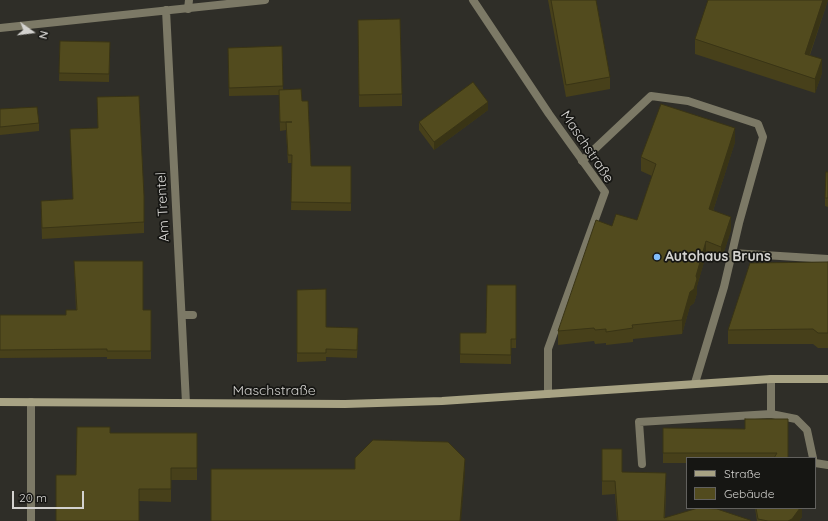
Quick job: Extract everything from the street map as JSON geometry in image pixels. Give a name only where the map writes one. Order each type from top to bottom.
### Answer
[{"type":"main road","name":"Maschstraße","points":[[0,402],[346,404],[442,401],[771,379],[828,379]]},
{"type":"street","points":[[188,9],[189,0]]},
{"type":"street","points":[[0,28],[265,0]]},
{"type":"street","name":"Maschstraße","points":[[474,0],[549,114],[604,192],[548,349],[548,394]]},
{"type":"street","name":"Am Trentel","points":[[166,10],[186,403]]},
{"type":"street","points":[[582,161],[651,96],[688,101],[758,124],[763,136],[739,223],[724,287],[695,383]]},
{"type":"street","points":[[732,253],[828,259]]},
{"type":"street","points":[[182,315],[193,315]]},
{"type":"street","points":[[771,379],[771,414]]},
{"type":"street","points":[[31,402],[31,521]]},
{"type":"street","points":[[642,464],[639,422],[771,414],[796,419],[807,430],[813,457]]},
{"type":"street","points":[[816,464],[828,465]]},
{"type":"building","points":[[551,0],[596,0],[610,77],[566,85]]},
{"type":"building","points":[[708,0],[823,0],[805,54],[822,59],[815,79],[695,39]]},
{"type":"building","points":[[400,19],[402,94],[359,95],[358,20]]},
{"type":"building","points":[[60,41],[110,42],[109,74],[59,73]]},
{"type":"building","points":[[282,46],[283,86],[229,88],[228,48]]},
{"type":"building","points":[[473,82],[488,102],[434,142],[419,122]]},
{"type":"building","points":[[301,89],[302,101],[308,101],[311,166],[351,166],[351,203],[291,202],[292,155],[288,155],[286,122],[280,122],[279,90]]},
{"type":"building","points":[[139,96],[144,222],[42,228],[41,201],[73,199],[70,129],[98,128],[97,97]]},
{"type":"building","points":[[661,104],[735,128],[709,209],[731,217],[721,247],[706,241],[696,276],[697,279],[694,289],[690,292],[682,320],[632,325],[633,328],[606,332],[606,329],[595,330],[594,328],[558,331],[596,220],[612,226],[616,214],[637,220],[656,164],[641,157]]},
{"type":"building","points":[[37,107],[39,123],[0,127],[0,109]]},
{"type":"building","points":[[826,172],[828,172],[828,198],[825,198]]},
{"type":"building","points":[[74,261],[143,261],[143,310],[151,310],[151,351],[107,351],[107,349],[0,350],[0,315],[66,315],[66,310],[77,310]]},
{"type":"building","points":[[828,262],[828,333],[818,333],[813,329],[728,330],[750,263]]},
{"type":"building","points":[[487,285],[516,285],[516,339],[511,339],[511,355],[460,354],[460,333],[486,333]]},
{"type":"building","points":[[326,289],[326,327],[358,328],[357,350],[326,349],[326,353],[297,353],[297,290]]},
{"type":"building","points":[[745,419],[788,419],[788,457],[775,457],[777,453],[663,453],[663,428],[745,429]]},
{"type":"building","points":[[77,427],[110,427],[110,433],[197,433],[197,468],[171,468],[171,489],[139,489],[139,521],[56,521],[56,475],[76,475]]},
{"type":"building","points":[[373,440],[448,442],[465,459],[460,521],[211,521],[211,469],[355,469],[355,458]]},
{"type":"building","points":[[602,449],[622,449],[622,472],[666,473],[664,518],[695,509],[717,509],[751,521],[618,521],[615,481],[602,481]]},
{"type":"building","points":[[756,509],[799,509],[792,519],[788,521],[768,521],[758,519]]},
{"type":"place","name":"Autohaus Bruns","points":[[657,257]]}]
